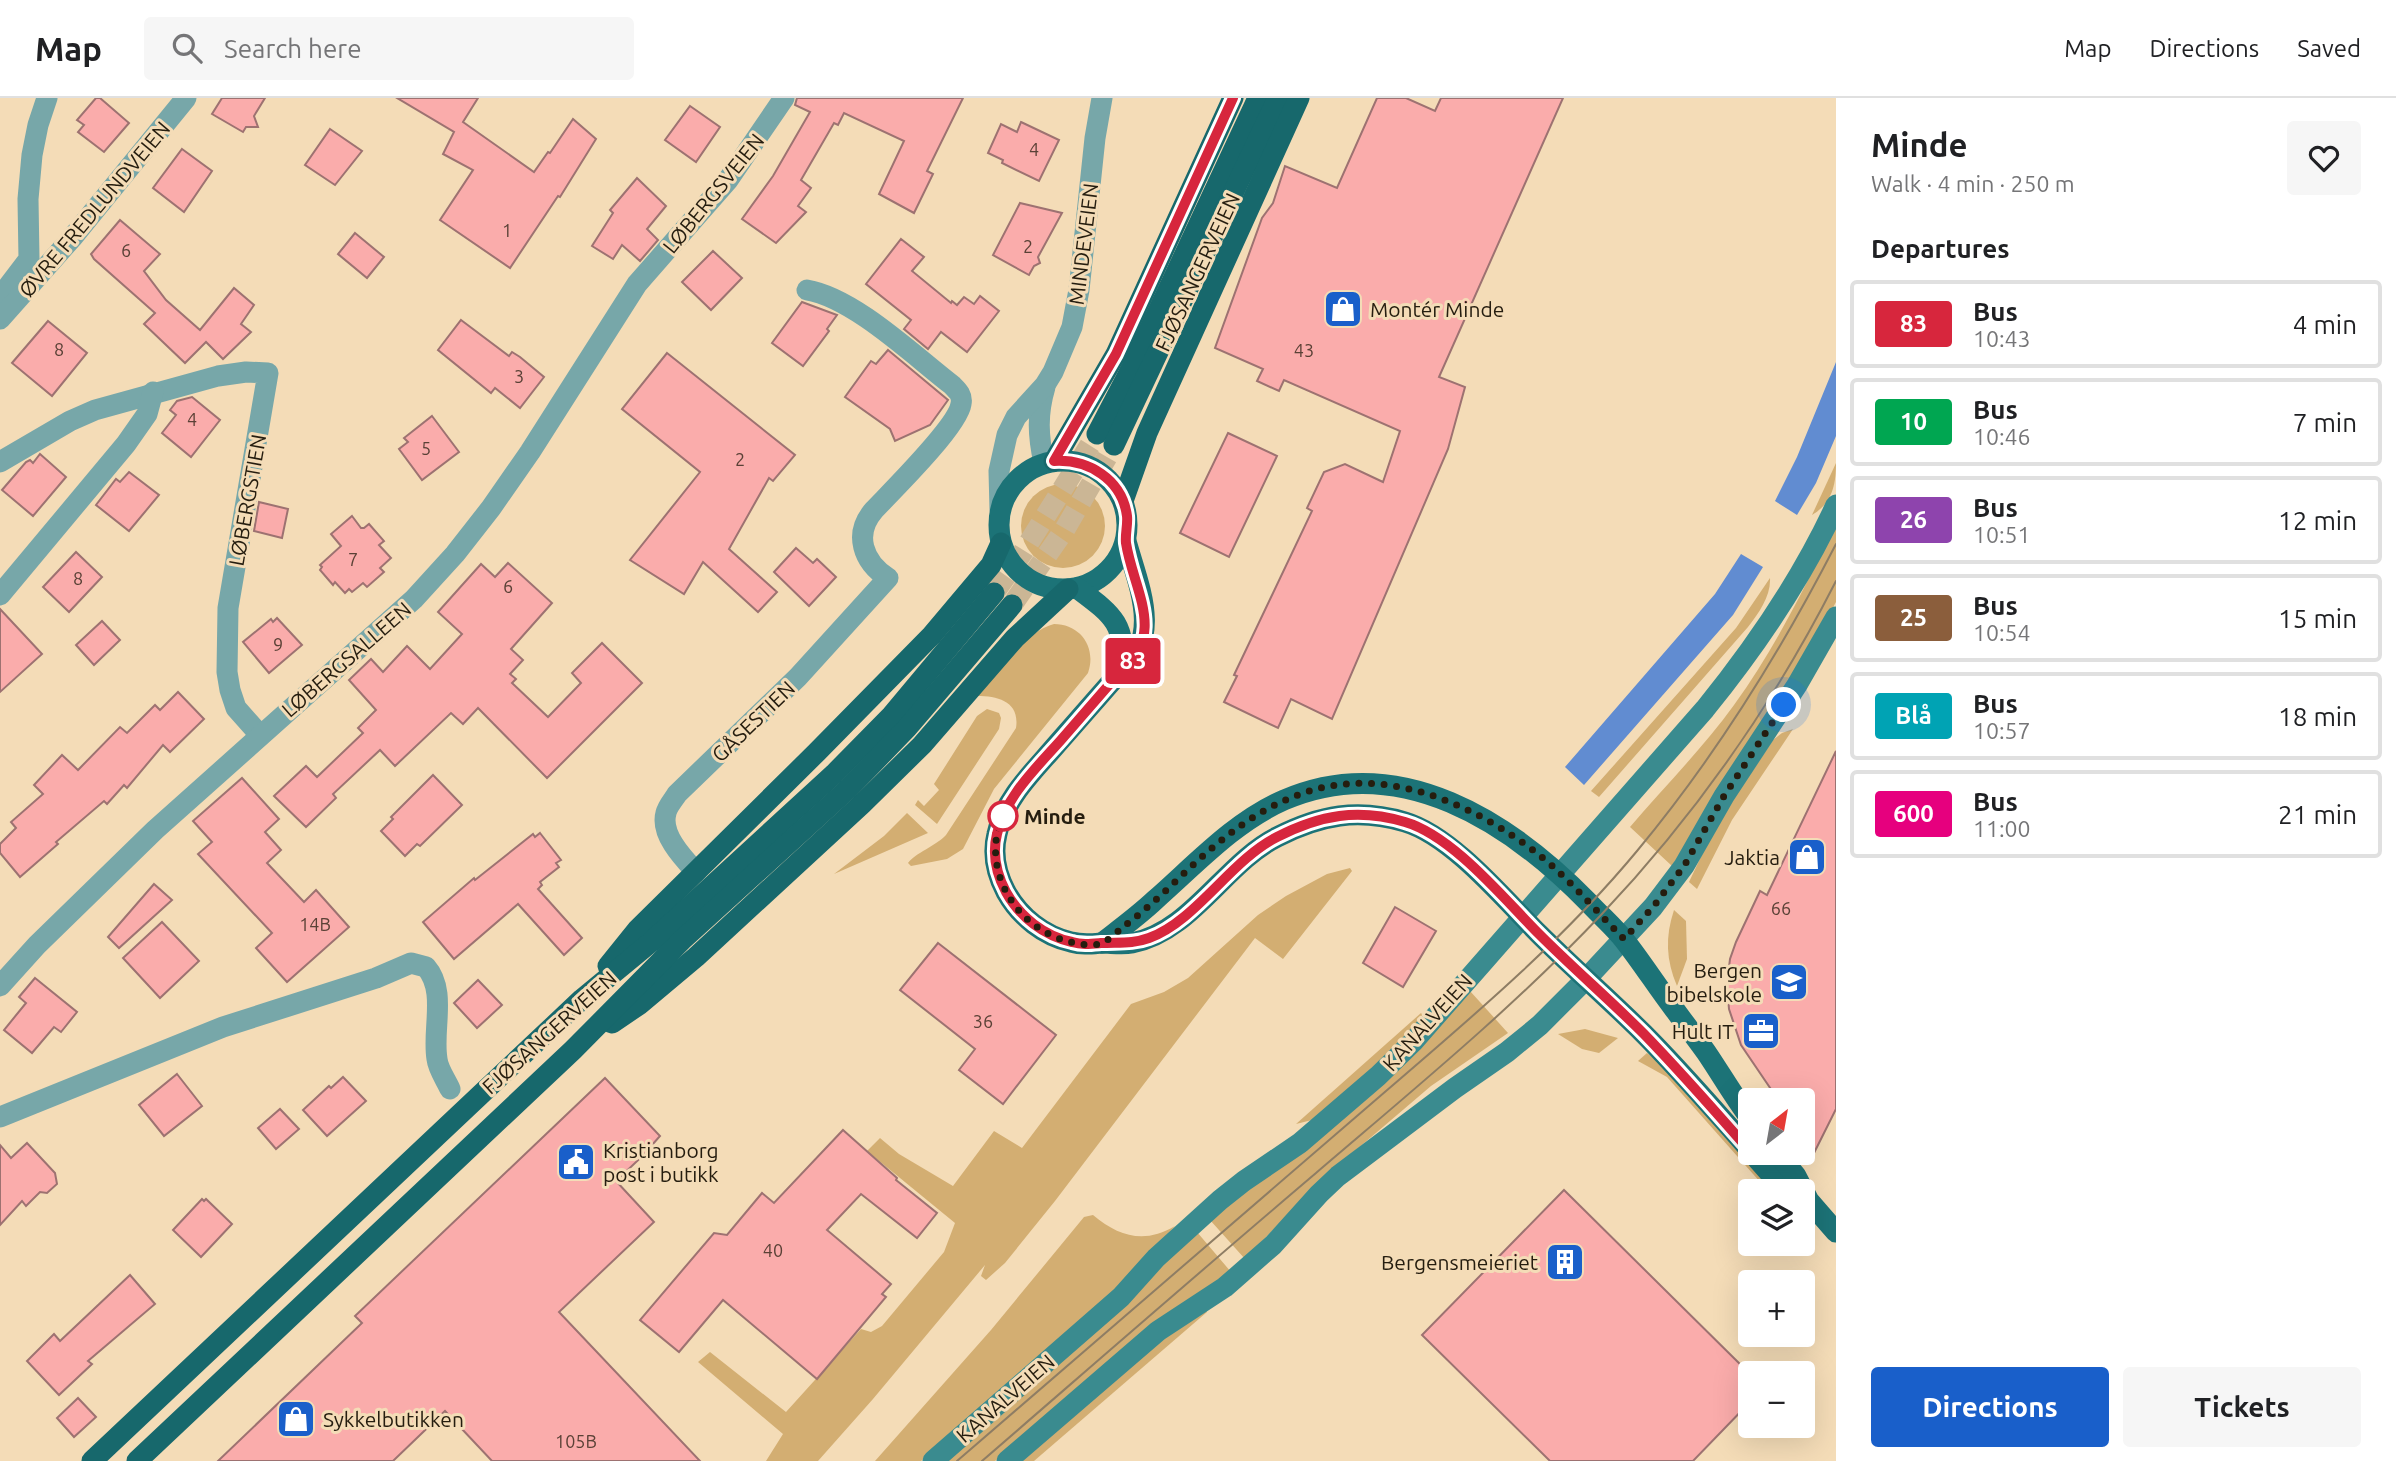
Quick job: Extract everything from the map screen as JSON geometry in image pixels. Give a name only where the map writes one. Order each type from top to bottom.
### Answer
[{"type":"highway","points":[[1049,462],[1116,354],[1233,98]]},
{"type":"highway","name":"FJØSANGERVEIEN","points":[[1258,98],[1132,367],[1105,440],[1278,98]]},
{"type":"highway","points":[[1124,501],[1147,433],[1299,98]]},
{"type":"highway","points":[[582,999],[637,930],[932,635],[991,565],[1001,543]]},
{"type":"highway","points":[[573,1050],[640,1004],[696,957],[862,804],[922,745],[1015,638],[1072,588]]},
{"type":"highway","name":"FJØSANGERVEIEN","points":[[92,1461],[582,999],[651,942],[834,774],[892,715],[994,593]]},
{"type":"highway","name":"FJØSANGERVEIEN","points":[[137,1461],[573,1050],[682,940],[848,789],[907,728],[1012,605]]},
{"type":"main road","points":[[1072,588],[1097,579],[1113,566],[1126,541],[1128,527],[1124,501],[1117,489],[1095,469],[1068,460],[1049,462],[1021,476],[1005,497],[1000,510],[1001,543],[1020,572],[1042,585],[1072,588],[1102,606],[1121,633],[1124,649],[1121,671]]},
{"type":"main road","name":"KANALVEIEN","points":[[933,1461],[1121,1297],[1156,1258],[1220,1200],[1300,1143],[1413,1042],[1696,719],[1744,660],[1782,604],[1836,505]]},
{"type":"main road","points":[[1126,541],[1140,593],[1145,624],[1144,637],[1132,662],[1121,671],[1014,797],[999,825],[994,856],[1006,893],[1019,911],[1039,929],[1058,939],[1084,945],[1129,944],[1152,937],[1177,922],[1246,859],[1274,838],[1305,824],[1332,816],[1357,813],[1410,823],[1433,836],[1482,876],[1644,1035],[1738,1138]]},
{"type":"main road","points":[[1007,1461],[1158,1331],[1225,1287],[1273,1245],[1338,1176],[1527,1036],[1586,980],[1653,907],[1684,866],[1724,796],[1797,685],[1836,617]]},
{"type":"main road","points":[[1102,943],[1136,918],[1226,836],[1284,800],[1319,789],[1348,784],[1404,789],[1433,796],[1474,812],[1516,838],[1560,873],[1624,939],[1696,1037],[1738,1100]]},
{"type":"main road","points":[[1815,1211],[1836,1232]]},
{"type":"street","name":"ØVRE FREDLUNDVEIEN","points":[[0,297],[29,259],[32,155],[34,138],[47,98]]},
{"type":"street","name":"ØVRE FREDLUNDVEIEN","points":[[0,320],[122,178],[186,98]]},
{"type":"street","name":"LØBERGSVEIEN","points":[[637,284],[728,180],[784,98]]},
{"type":"street","name":"MINDEVEIEN","points":[[1045,385],[1072,327],[1079,290],[1095,138],[1102,98]]},
{"type":"street","name":"LØBERGSALLEEN","points":[[0,986],[37,945],[155,830],[414,599],[455,554],[530,453],[637,284]]},
{"type":"street","name":"GÅSESTIEN","points":[[696,872],[672,842],[666,825],[666,813],[677,794],[798,677],[888,578],[869,562],[865,552],[862,542],[866,522],[937,442],[958,412],[961,397],[952,385],[846,303],[824,293],[807,290]]},
{"type":"street","name":"LØBERGSTIEN","points":[[0,462],[70,421],[95,410],[218,376],[246,372],[268,373],[228,608],[227,672],[230,690],[236,708],[260,735]]},
{"type":"street","points":[[1045,385],[1038,422],[1049,462]]},
{"type":"street","points":[[1000,510],[999,471],[1007,435],[1016,417],[1045,385]]},
{"type":"street","points":[[0,595],[126,444],[147,414],[153,392]]},
{"type":"street","name":"FJØSANGERVEIEN","points":[[0,1116],[223,1027],[376,978],[411,963],[426,967],[438,988],[437,1062],[450,1089]]},
{"type":"shaded area","points":[[1836,463],[1831,493],[1824,505],[1812,515]]},
{"type":"shaded area","points":[[1063,484],[1079,487],[1093,496],[1102,510],[1105,526],[1102,542],[1093,556],[1079,565],[1063,568],[1047,565],[1033,556],[1024,542],[1021,526],[1024,510],[1033,496],[1047,487]]},
{"type":"shaded area","points":[[1836,523],[1836,602],[1815,640],[1672,866],[1630,827],[1710,736],[1749,684],[1789,616]]},
{"type":"shaded area","points":[[1770,578],[1766,598],[1748,627],[1599,797],[1591,791],[1736,628]]},
{"type":"shaded area","points":[[1054,624],[1072,628],[1084,639],[1090,654],[1088,673],[994,789],[963,849],[947,859],[911,866],[908,863],[911,859],[946,835],[1016,728],[1015,712],[1011,706],[1000,699],[977,696],[1021,644]]},
{"type":"shaded area","points":[[987,709],[999,713],[999,729],[937,824],[915,805],[918,800],[924,806],[939,790],[934,784],[977,716]]},
{"type":"shaded area","points":[[1793,729],[1732,820],[1697,889],[1689,882],[1715,827],[1773,740]]},
{"type":"shaded area","points":[[907,813],[928,833],[834,874],[884,836]]},
{"type":"shaded area","points":[[1350,868],[1352,871],[1283,959],[1255,938],[1005,1263],[986,1280],[981,1276],[985,1265],[818,1461],[766,1461],[783,1434],[698,1362],[710,1352],[786,1412],[861,1329],[871,1332],[882,1326],[944,1252],[955,1223],[867,1151],[880,1138],[899,1154],[953,1186],[994,1131],[1022,1148],[1131,1004],[1164,992],[1188,978],[1258,915],[1286,896],[1327,874]]},
{"type":"shaded area","points":[[1674,910],[1686,921],[1687,959],[1677,986],[1668,948]]},
{"type":"shaded area","points":[[1470,991],[1508,1033],[1431,1086],[1322,1179],[1245,1259],[1210,1220]]},
{"type":"shaded area","points":[[1421,1013],[1424,1017],[1409,1035],[1316,1119],[1296,1124]]},
{"type":"shaded area","points":[[1585,1029],[1618,1038],[1599,1053],[1582,1049],[1558,1034]]},
{"type":"shaded area","points":[[1647,1053],[1655,1059],[1738,1151],[1738,1157],[1667,1077],[1638,1061]]},
{"type":"shaded area","points":[[1746,1166],[1752,1166],[1763,1179],[1757,1179]]},
{"type":"shaded area","points":[[1093,1215],[1113,1229],[1133,1236],[1153,1235],[1175,1226],[1114,1294],[921,1461],[875,1461],[991,1330],[1084,1217]]},
{"type":"shaded area","points":[[1197,1232],[1231,1272],[1145,1331],[995,1461],[943,1461],[1161,1266]]},
{"type":"shaded area","points":[[1206,1309],[1207,1312],[1034,1461],[1019,1461],[1158,1341]]},
{"type":"water","points":[[1836,362],[1836,436],[1816,483],[1797,515],[1775,501],[1797,457]]},
{"type":"water","points":[[1741,554],[1763,567],[1733,615],[1584,785],[1565,767],[1715,594]]},
{"type":"building","points":[[96,98],[100,98],[129,123],[104,152],[78,132],[84,125],[77,120]]},
{"type":"building","points":[[222,98],[265,98],[254,116],[258,127],[246,127],[243,132],[212,114]]},
{"type":"building","points":[[397,98],[478,98],[463,122],[534,172],[573,119],[596,139],[560,197],[558,196],[510,268],[440,220],[473,170],[443,154],[454,132]]},
{"type":"building","points":[[797,98],[963,98],[927,171],[933,174],[914,213],[879,194],[904,141],[844,113],[838,125],[834,123],[801,180],[811,188],[798,206],[806,212],[776,243],[742,219],[773,176],[810,112],[795,105]]},
{"type":"building","points":[[1377,98],[1406,98],[1435,111],[1441,98],[1563,98],[1439,377],[1465,387],[1448,449],[1332,719],[1291,699],[1278,728],[1224,702],[1237,676],[1234,675],[1312,511],[1307,508],[1324,472],[1345,464],[1383,482],[1400,431],[1284,380],[1279,391],[1257,381],[1263,369],[1215,348],[1262,218],[1273,203],[1285,166],[1337,188]]},
{"type":"building","points":[[690,106],[720,127],[696,162],[665,140]]},
{"type":"building","points":[[1021,122],[1059,140],[1039,181],[988,153],[1001,124],[1017,132]]},
{"type":"building","points":[[330,129],[362,151],[335,185],[305,165]]},
{"type":"building","points":[[182,149],[212,171],[184,212],[153,188]]},
{"type":"building","points":[[637,178],[666,206],[647,229],[658,240],[640,261],[622,245],[613,259],[592,246],[613,213],[610,210]]},
{"type":"building","points":[[1020,203],[1062,213],[1038,257],[1040,263],[1034,266],[1029,275],[993,255]]},
{"type":"building","points":[[120,220],[160,254],[144,271],[166,300],[200,330],[234,288],[254,305],[241,324],[251,332],[223,359],[206,342],[185,363],[144,324],[155,313],[94,259],[91,254]]},
{"type":"building","points":[[355,233],[384,257],[367,278],[338,254]]},
{"type":"building","points":[[901,239],[924,257],[912,271],[951,303],[952,301],[957,305],[964,297],[974,304],[980,296],[999,311],[967,352],[941,332],[928,349],[904,329],[911,320],[866,284]]},
{"type":"building","points":[[713,251],[742,278],[711,310],[682,282]]},
{"type":"building","points":[[802,302],[837,315],[827,329],[829,331],[803,366],[772,343]]},
{"type":"building","points":[[461,320],[509,356],[512,352],[520,357],[544,377],[520,408],[495,388],[491,393],[438,350]]},
{"type":"building","points":[[48,321],[87,353],[52,396],[12,363]]},
{"type":"building","points":[[888,350],[948,400],[930,425],[895,441],[890,429],[845,397],[871,361],[876,364]]},
{"type":"building","points":[[667,353],[795,455],[773,481],[769,478],[729,549],[777,592],[758,612],[703,562],[684,594],[630,560],[700,472],[622,409]]},
{"type":"building","points":[[192,397],[220,420],[191,457],[162,433],[176,415],[170,410],[177,401]]},
{"type":"building","points":[[432,416],[459,452],[422,480],[399,449],[408,442],[404,438]]},
{"type":"building","points":[[1228,433],[1277,456],[1229,557],[1180,533]]},
{"type":"building","points":[[40,454],[66,477],[33,516],[2,490],[26,462],[30,460],[33,463]]},
{"type":"building","points":[[129,472],[159,495],[129,531],[96,505],[116,479],[120,482]]},
{"type":"building","points":[[259,502],[288,509],[282,538],[254,531]]},
{"type":"building","points":[[352,516],[361,528],[369,524],[384,541],[379,545],[391,558],[380,568],[384,572],[367,587],[363,583],[352,592],[349,589],[345,593],[335,582],[333,585],[320,570],[320,565],[341,546],[331,534]]},
{"type":"building","points":[[796,548],[813,563],[817,559],[836,577],[809,606],[774,572]]},
{"type":"building","points":[[76,552],[102,577],[69,612],[43,587]]},
{"type":"building","points":[[508,563],[552,603],[511,649],[523,660],[510,674],[516,679],[512,683],[548,717],[581,683],[572,673],[602,643],[642,683],[547,778],[478,708],[463,724],[451,713],[395,766],[380,750],[333,794],[336,798],[306,827],[274,796],[306,766],[317,777],[363,733],[358,728],[376,710],[349,680],[371,659],[383,672],[407,646],[430,669],[462,634],[438,612],[481,564],[495,577]]},
{"type":"building","points":[[0,609],[42,654],[0,692]]},
{"type":"building","points":[[277,618],[302,645],[269,673],[243,642],[271,619],[273,622]]},
{"type":"building","points":[[102,621],[120,640],[94,665],[76,645]]},
{"type":"building","points":[[178,692],[204,719],[170,752],[163,745],[127,788],[124,785],[107,804],[104,801],[20,877],[0,853],[0,844],[16,828],[11,822],[43,794],[34,785],[62,755],[78,770],[120,727],[127,733],[155,705],[160,710]]},
{"type":"building","points":[[1836,751],[1836,1109],[1815,1151],[1815,1088],[1770,1088],[1741,1045],[1729,1009],[1727,984],[1730,959],[1760,891],[1767,895]]},
{"type":"building","points":[[433,775],[462,805],[420,846],[417,844],[405,856],[381,831],[393,819],[391,817]]},
{"type":"building","points":[[242,778],[279,819],[265,832],[281,850],[267,863],[304,902],[316,890],[349,927],[287,982],[256,948],[272,933],[198,854],[212,842],[193,821]]},
{"type":"building","points":[[540,833],[561,860],[556,863],[559,867],[540,882],[542,885],[538,889],[582,938],[564,955],[518,904],[454,959],[423,922],[474,878],[475,880],[533,834],[535,837]]},
{"type":"building","points":[[154,884],[172,900],[119,948],[108,937]]},
{"type":"building","points":[[1395,907],[1436,931],[1403,987],[1363,963]]},
{"type":"building","points":[[162,922],[199,961],[160,998],[123,958]]},
{"type":"building","points":[[938,943],[1056,1035],[1003,1104],[959,1070],[975,1049],[900,990]]},
{"type":"building","points":[[35,978],[77,1012],[61,1032],[54,1027],[32,1053],[4,1030],[26,1003],[19,997]]},
{"type":"building","points":[[478,980],[502,1005],[477,1028],[454,1003]]},
{"type":"building","points":[[177,1074],[202,1106],[164,1136],[139,1105]]},
{"type":"building","points":[[343,1077],[366,1101],[327,1136],[303,1110]]},
{"type":"building","points":[[605,1078],[660,1136],[616,1181],[654,1222],[559,1312],[700,1461],[492,1461],[445,1411],[393,1461],[218,1461],[362,1323],[355,1316]]},
{"type":"building","points":[[280,1109],[299,1129],[276,1149],[258,1128]]},
{"type":"building","points":[[843,1130],[897,1178],[896,1180],[937,1213],[917,1238],[861,1194],[827,1230],[891,1284],[882,1294],[886,1297],[817,1379],[723,1300],[679,1352],[640,1320],[714,1233],[727,1235],[762,1193],[774,1203]]},
{"type":"building","points":[[27,1143],[55,1173],[57,1184],[47,1193],[40,1192],[26,1206],[22,1201],[0,1225],[0,1145],[11,1158]]},
{"type":"building","name":"Bergensmeieriet","points":[[1564,1190],[1738,1362],[1738,1414],[1693,1461],[1550,1461],[1422,1335]]},
{"type":"building","points":[[202,1199],[206,1199],[232,1224],[201,1257],[173,1230]]},
{"type":"building","points":[[130,1275],[155,1304],[88,1361],[92,1364],[59,1395],[27,1361],[54,1334],[60,1341]]},
{"type":"building","points":[[78,1398],[96,1417],[74,1437],[57,1418]]},
{"type":"tunnel","points":[[994,593],[1097,434]]},
{"type":"tunnel","points":[[1012,605],[1065,529],[1114,445]]},
{"type":"tram line","points":[[957,1461],[1467,1021],[1572,922],[1637,851],[1720,741],[1792,625],[1836,544]]},
{"type":"tram line","points":[[982,1461],[1462,1048],[1533,983],[1601,915],[1669,838],[1730,757],[1786,671],[1836,581]]},
{"type":"bus line","name":"83","points":[[1233,98],[1116,354],[1054,461],[1068,460],[1095,469],[1117,489],[1124,501],[1128,527],[1126,541],[1140,593],[1145,624],[1144,637],[1132,662],[1121,671],[1030,775],[1003,816],[996,834],[994,856],[1006,893],[1019,911],[1039,929],[1058,939],[1084,945],[1129,944],[1152,937],[1177,922],[1246,859],[1274,838],[1305,824],[1332,816],[1357,813],[1410,823],[1451,849],[1482,876],[1644,1035],[1738,1137]]},
{"type":"place","name":"Montér Minde","points":[[1343,309]]},
{"type":"place","name":"Minde","points":[[1003,816]]},
{"type":"place","name":"Jaktia","points":[[1807,857]]},
{"type":"place","name":"Bergen bibelskole","points":[[1789,982]]},
{"type":"place","name":"Hult IT","points":[[1761,1031]]},
{"type":"place","name":"Kristianborg post i butikk","points":[[576,1162]]},
{"type":"place","name":"Bergensmeieriet","points":[[1565,1262]]},
{"type":"place","name":"Sykkelbutikken","points":[[296,1419]]},
{"type":"route","points":[[1003,816],[996,834],[994,856],[1006,893],[1019,911],[1039,929],[1058,939],[1084,945],[1102,943],[1136,918],[1226,836],[1255,816],[1284,800],[1319,789],[1348,784],[1404,789],[1433,796],[1474,812],[1499,826],[1560,873],[1624,939],[1684,866],[1724,796],[1784,705]]}]
